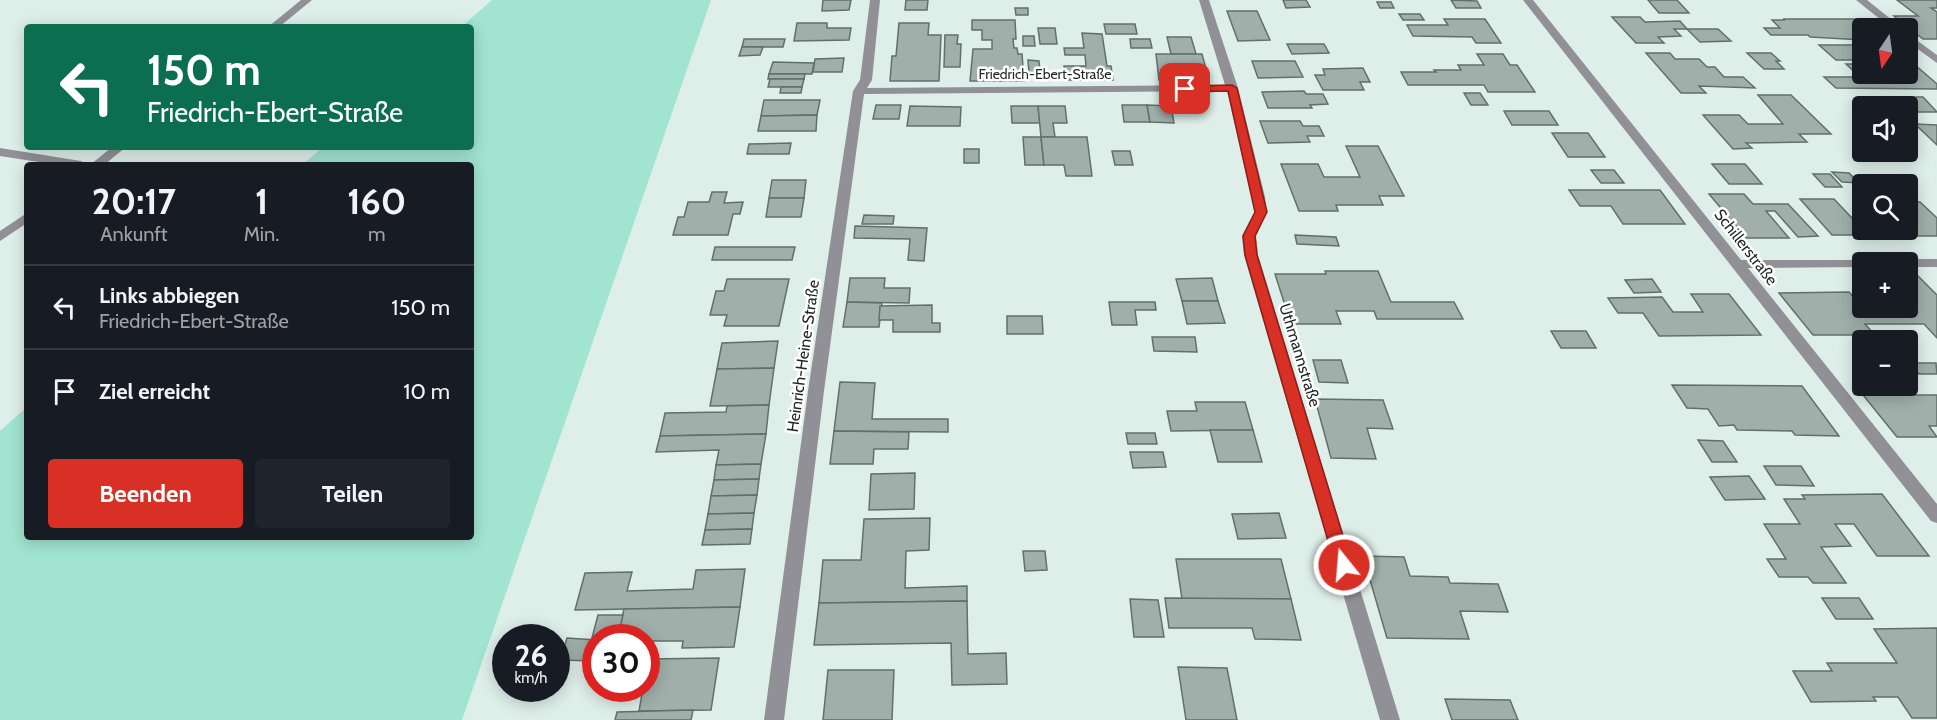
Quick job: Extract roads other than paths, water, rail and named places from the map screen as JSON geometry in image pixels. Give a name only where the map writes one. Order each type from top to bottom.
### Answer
[{"type":"street","points":[[277,24],[307,0]]},
{"type":"street","name":"Heinrich-Heine-Straße","points":[[774,720],[816,391],[859,91],[866,80],[875,0]]},
{"type":"street","name":"Uthmannstraße","points":[[1204,0],[1232,88],[1261,212],[1249,236],[1251,255],[1390,720]]},
{"type":"street","name":"Schillerstraße","points":[[1528,0],[1937,516]]},
{"type":"street","points":[[1861,0],[1885,18]]},
{"type":"street","points":[[1918,45],[1937,60]]},
{"type":"street","name":"Friedrich-Ebert-Straße","points":[[859,91],[1232,88]]},
{"type":"street","points":[[100,162],[116,150]]},
{"type":"street","points":[[0,152],[62,162]]},
{"type":"street","points":[[0,237],[24,219]]},
{"type":"street","points":[[1739,264],[1852,263]]},
{"type":"street","points":[[1918,263],[1937,263]]}]
